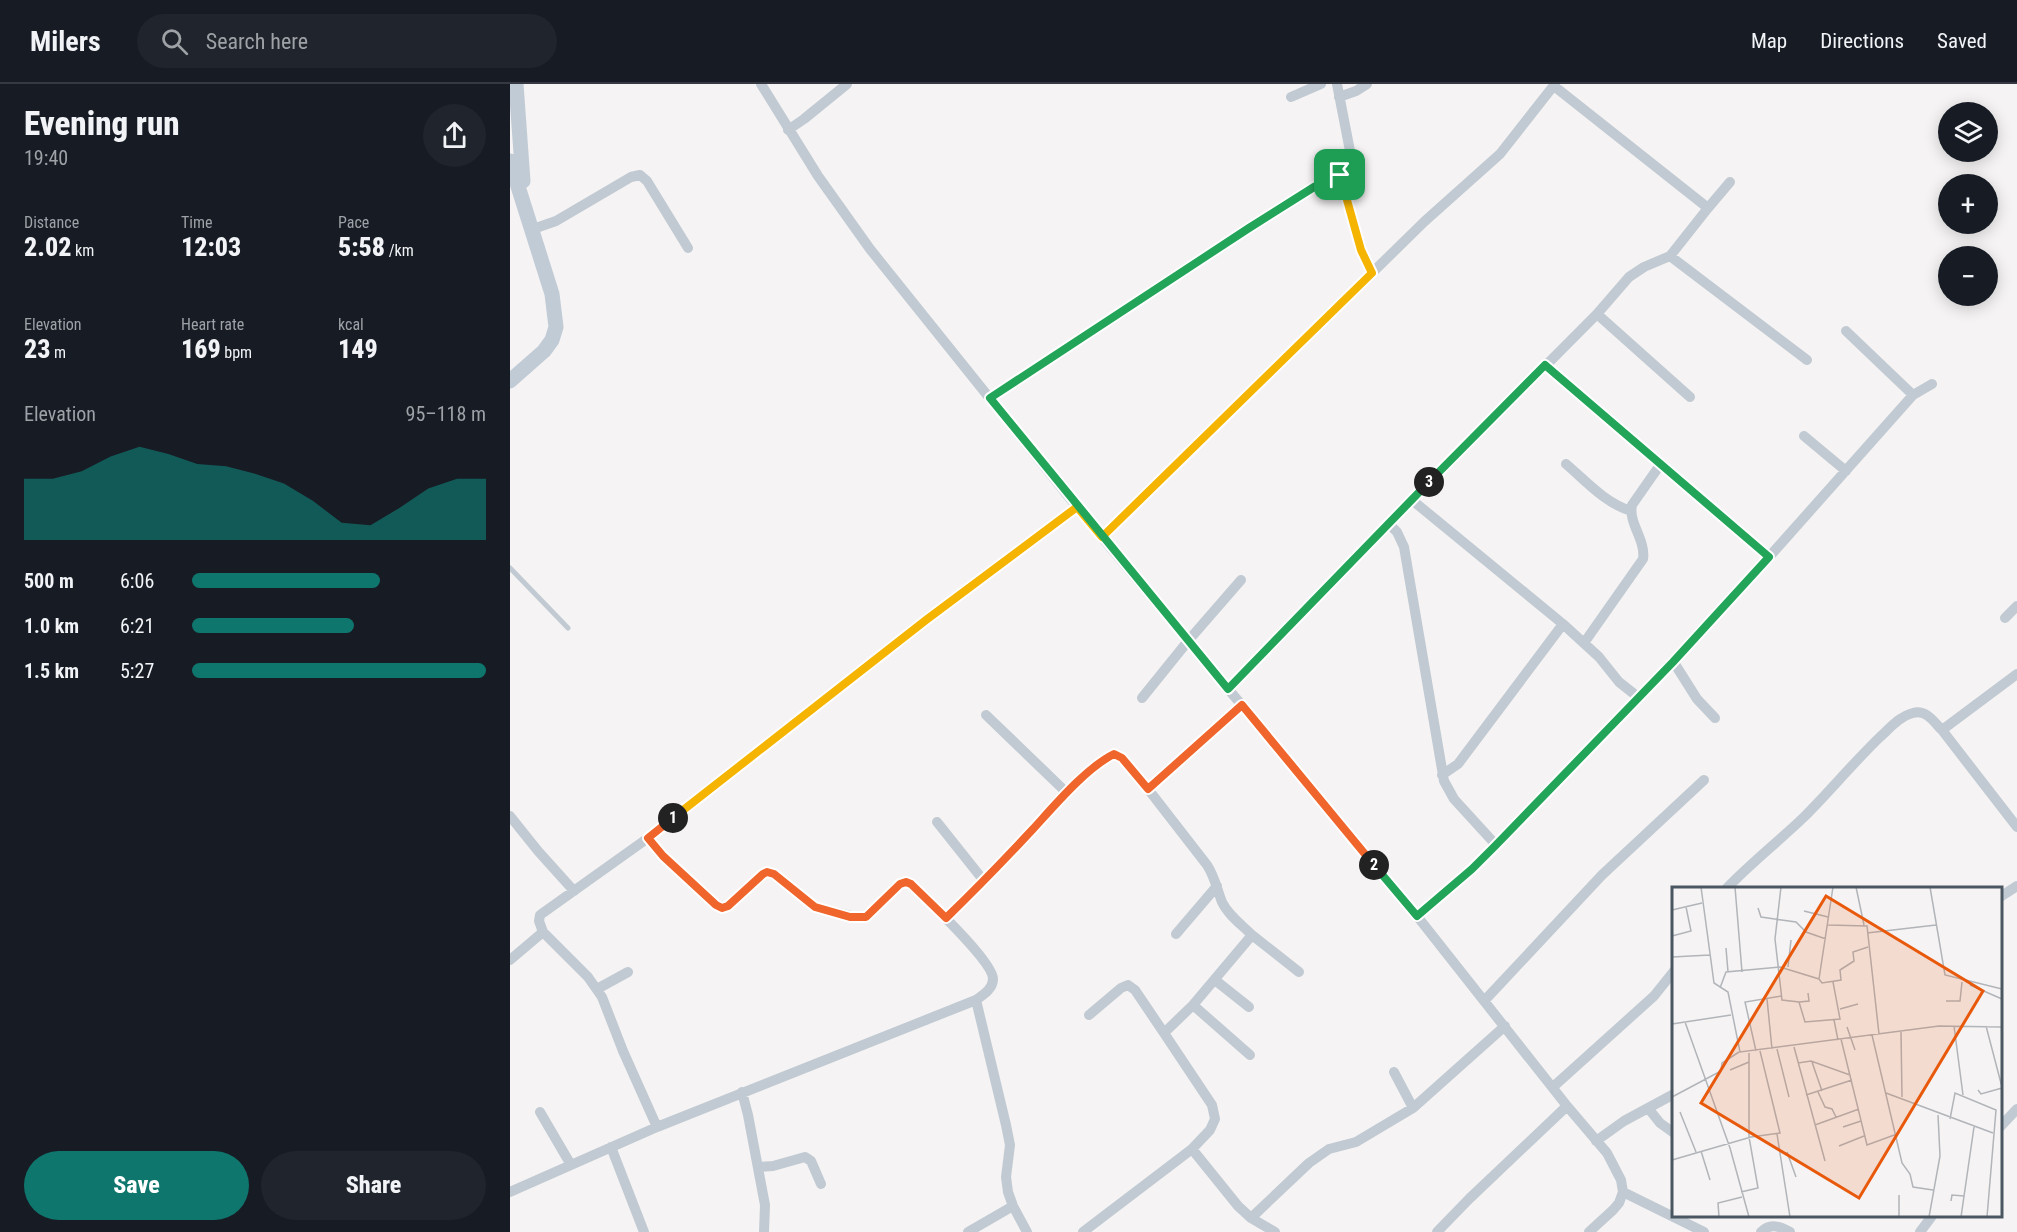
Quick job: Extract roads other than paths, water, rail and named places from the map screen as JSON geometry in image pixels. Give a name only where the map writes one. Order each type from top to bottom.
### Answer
[{"type":"street","points":[[516,84],[525,202]]},
{"type":"street","points":[[761,84],[841,211],[1077,507],[1417,916],[1567,1106],[1607,1153],[1621,1180],[1623,1192],[1613,1210],[1589,1232]]},
{"type":"street","points":[[788,130],[847,84]]},
{"type":"street","points":[[1291,97],[1321,84]]},
{"type":"street","points":[[990,398],[1274,212],[1314,187],[1340,175],[1350,165],[1350,156],[1337,84]]},
{"type":"street","points":[[1339,97],[1367,84]]},
{"type":"street","points":[[1102,537],[1425,221],[1500,154],[1554,85],[1708,208]]},
{"type":"street","points":[[510,161],[525,202],[552,294],[556,327],[552,340],[544,351],[510,381]]},
{"type":"street","points":[[533,230],[556,222],[632,177],[640,175],[647,181],[688,248]]},
{"type":"street","points":[[1340,175],[1361,250],[1372,273]]},
{"type":"street","points":[[1228,689],[1545,365],[1598,314],[1629,277],[1644,267],[1670,256],[1730,182]]},
{"type":"street","points":[[1670,256],[1807,360]]},
{"type":"street","points":[[1598,314],[1690,397]]},
{"type":"street","points":[[1846,331],[1913,395]]},
{"type":"street","points":[[1545,365],[1769,557]]},
{"type":"street","points":[[1417,916],[1460,880],[1496,845],[1673,662],[1913,395],[1932,384]]},
{"type":"street","points":[[1804,436],[1846,471]]},
{"type":"street","points":[[1566,464],[1608,500],[1630,511]]},
{"type":"street","points":[[1584,643],[1643,559],[1645,552],[1630,511],[1660,465]]},
{"type":"street","points":[[1412,500],[1563,624],[1599,657],[1618,682],[1638,698]]},
{"type":"street","points":[[657,1127],[623,1051],[607,1006],[597,989],[543,932],[539,921],[540,915],[648,838],[917,627],[1077,507]]},
{"type":"street","points":[[1389,524],[1397,532],[1404,547],[1442,775],[1454,799],[1496,845]]},
{"type":"street","points":[[1142,698],[1241,580]]},
{"type":"street","points":[[2005,618],[2017,606]]},
{"type":"street","points":[[1442,775],[1458,764],[1563,624]]},
{"type":"street","points":[[1673,662],[1697,699],[1715,718]]},
{"type":"street","points":[[1942,730],[2017,674]]},
{"type":"street","points":[[1148,789],[1242,705]]},
{"type":"street","points":[[1728,887],[1804,817],[1854,762],[1888,729],[1914,712],[1924,713],[1942,730],[2017,827]]},
{"type":"street","points":[[986,715],[1067,793]]},
{"type":"street","points":[[946,918],[1067,793],[1114,754],[1122,758],[1148,789],[1207,865],[1228,911],[1252,935],[1299,972]]},
{"type":"street","points":[[1485,1000],[1602,875],[1704,780]]},
{"type":"street","points":[[510,816],[537,851],[574,891]]},
{"type":"street","points":[[937,822],[984,881]]},
{"type":"street","points":[[510,1192],[657,1127],[976,1000],[990,990],[993,980],[992,972],[981,956],[911,884],[906,882],[900,884],[866,917],[860,918],[815,907],[774,874],[767,872],[728,906],[722,908],[663,856],[648,838]]},
{"type":"street","points":[[1176,933],[1217,886]]},
{"type":"street","points":[[2002,896],[2017,886]]},
{"type":"street","points":[[510,960],[543,932]]},
{"type":"street","points":[[1164,1033],[1193,1005],[1252,935]]},
{"type":"street","points":[[597,989],[628,972]]},
{"type":"street","points":[[1553,1087],[1654,996],[1672,974]]},
{"type":"street","points":[[1215,980],[1249,1006]]},
{"type":"street","points":[[1083,1232],[1192,1149],[1210,1130],[1215,1119],[1212,1105],[1135,990],[1128,985],[1121,988],[1089,1015]]},
{"type":"street","points":[[976,1000],[1010,1145],[1006,1177],[1008,1192],[1027,1232]]},
{"type":"street","points":[[1193,1005],[1250,1055]]},
{"type":"street","points":[[1251,1218],[1309,1163],[1329,1149],[1356,1142],[1413,1108],[1505,1026]]},
{"type":"street","points":[[1394,1072],[1413,1108]]},
{"type":"street","points":[[742,1092],[765,1205],[764,1232]]},
{"type":"street","points":[[1596,1141],[1617,1126],[1672,1095]]},
{"type":"street","points":[[1437,1232],[1567,1106]]},
{"type":"street","points":[[1647,1108],[1660,1123],[1672,1132]]},
{"type":"street","points":[[2002,1126],[2017,1109]]},
{"type":"street","points":[[540,1112],[571,1165]]},
{"type":"street","points":[[611,1148],[644,1232]]},
{"type":"street","points":[[1192,1149],[1238,1206],[1251,1218],[1275,1232]]},
{"type":"street","points":[[758,1167],[773,1166],[805,1157],[811,1161],[821,1184]]},
{"type":"street","points":[[1623,1192],[1672,1216]]},
{"type":"street","points":[[968,1232],[1013,1206]]},
{"type":"street","points":[[1674,1217],[1704,1232]]},
{"type":"street","points":[[1920,1232],[1931,1217]]},
{"type":"street","points":[[1761,1232],[1768,1226],[1774,1226],[1790,1232]]},
{"type":"lane","points":[[510,568],[568,627]]}]
